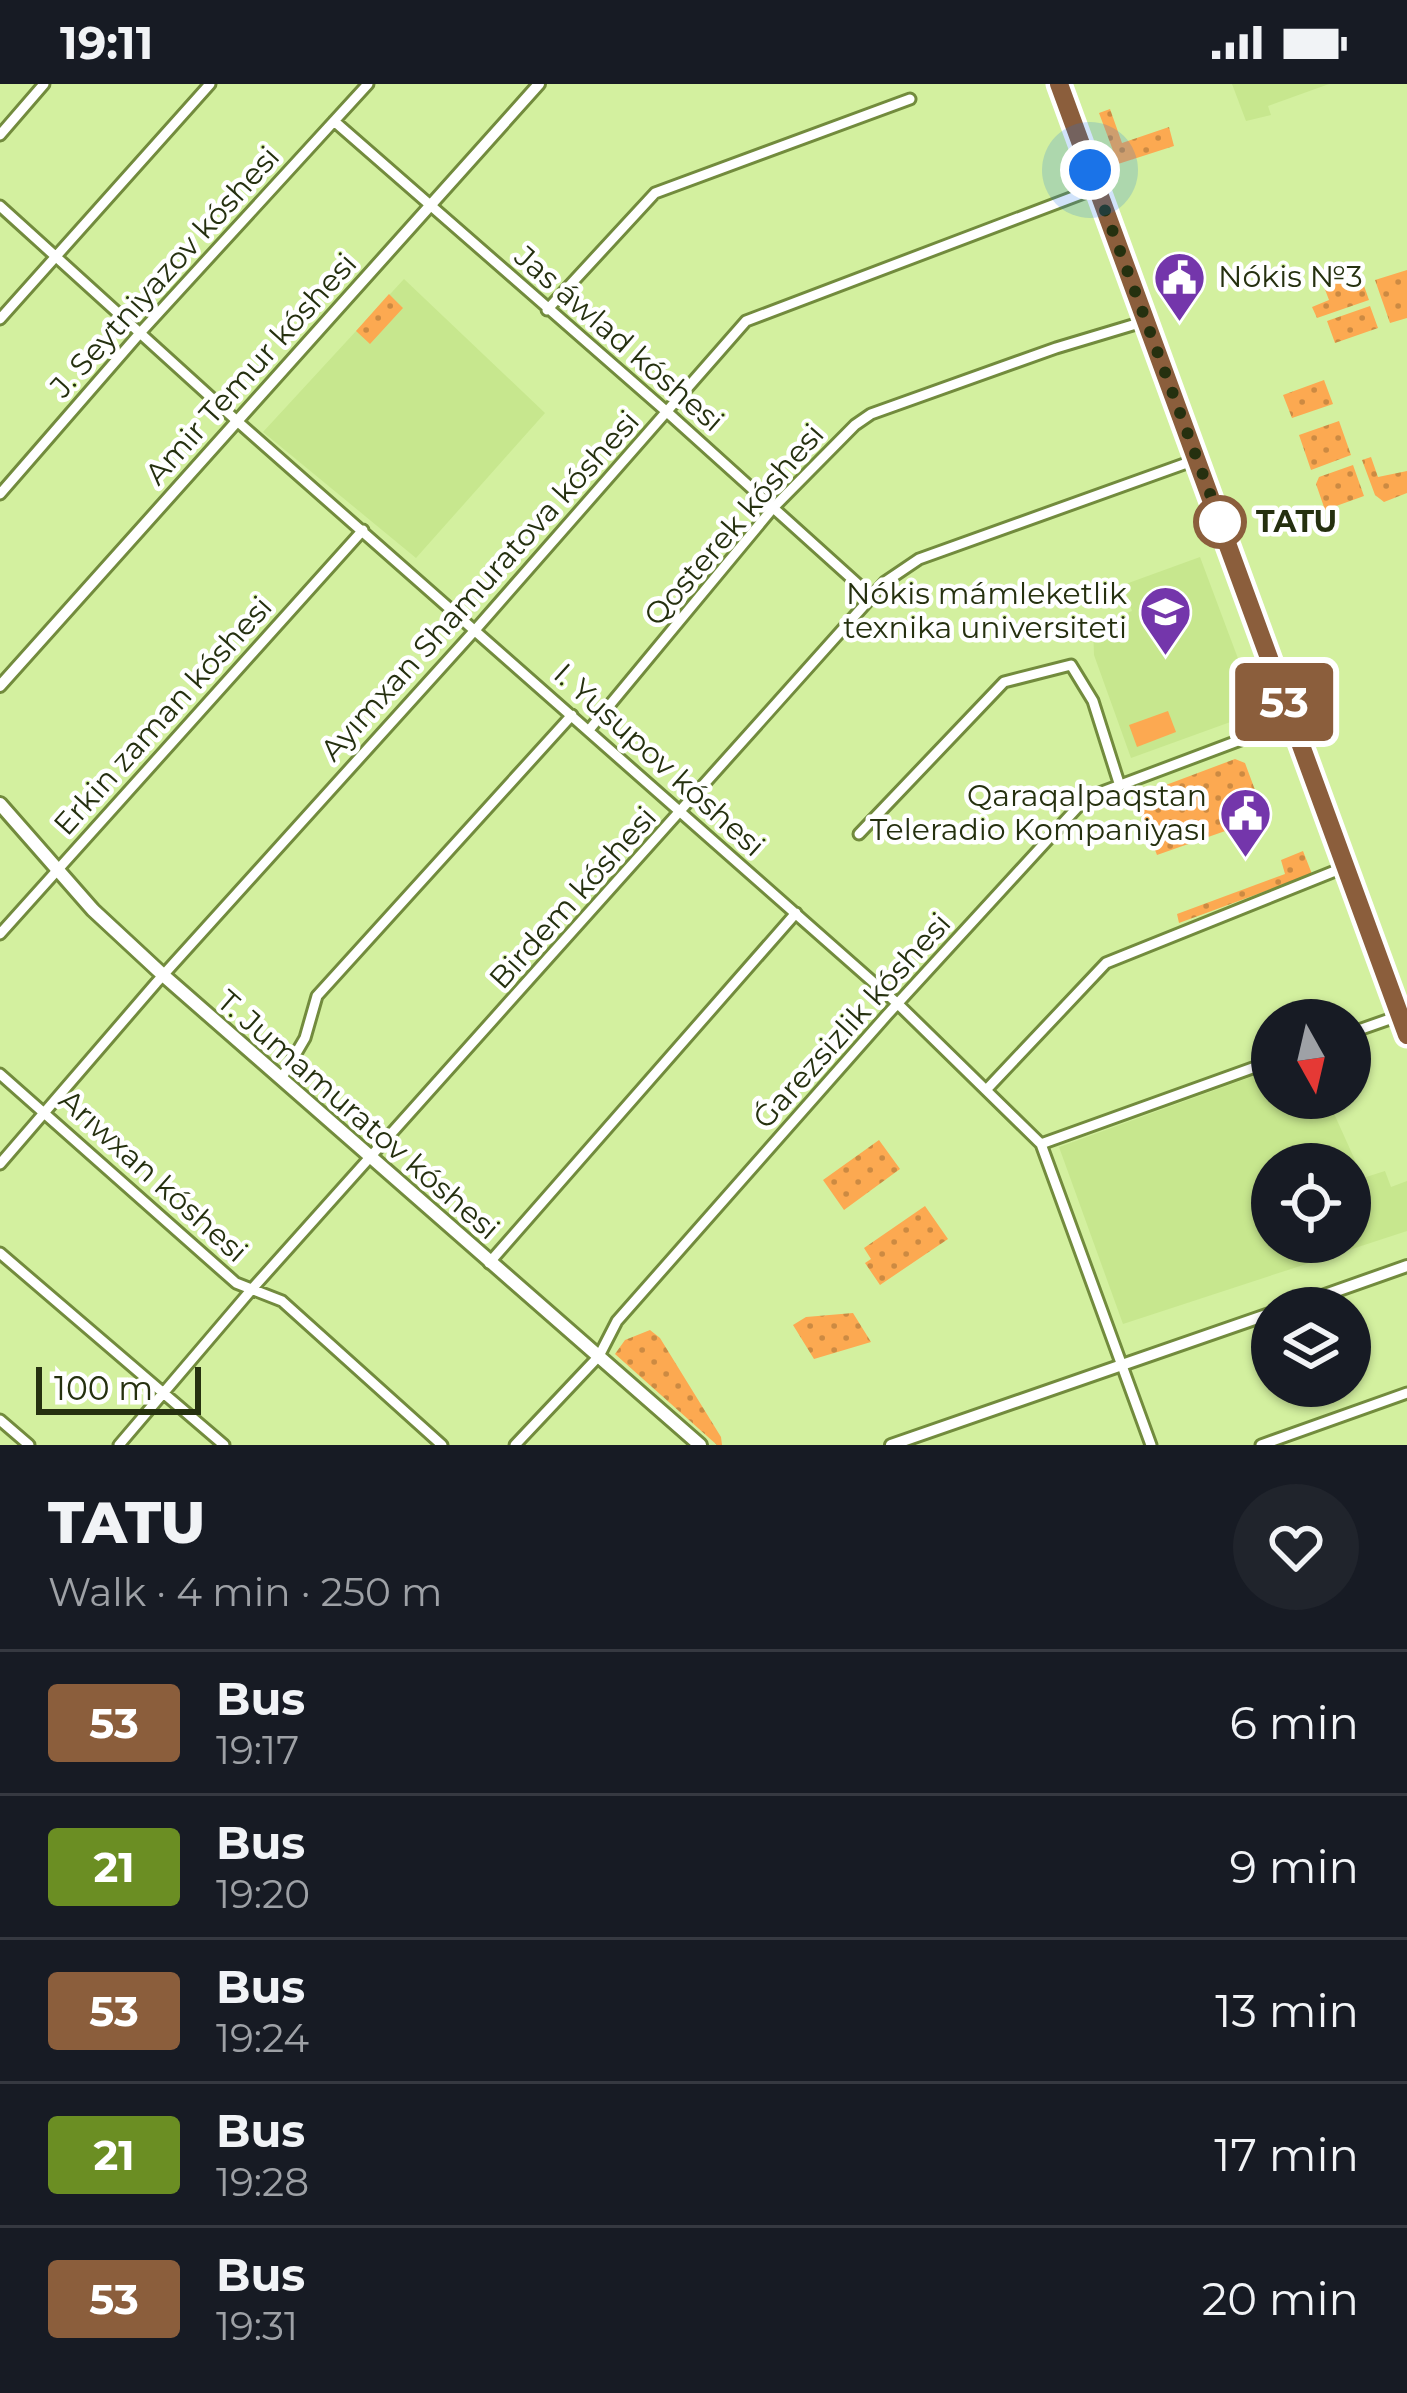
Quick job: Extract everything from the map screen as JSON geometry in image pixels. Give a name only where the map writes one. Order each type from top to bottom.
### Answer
[{"type":"main road","points":[[1059,84],[1345,867],[1404,1014],[1407,1035]]},
{"type":"main road","name":"T. Jumamuratov kóshesi","points":[[0,804],[94,910],[163,975],[700,1445]]},
{"type":"street","points":[[0,135],[44,84]]},
{"type":"street","points":[[0,319],[210,84]]},
{"type":"street","name":"J. Seytniyazov kóshesi","points":[[0,494],[140,332],[368,84]]},
{"type":"street","name":"Amir Temur kóshesi","points":[[0,686],[539,84]]},
{"type":"street","points":[[547,310],[655,193],[910,99]]},
{"type":"street","name":"Jas áwlad kóshesi","points":[[334,121],[871,596]]},
{"type":"street","name":"Ayımxan Shamuratova kóshesi","points":[[0,1164],[746,321],[1097,188]]},
{"type":"street","name":"I. Yusupov kóshesi","points":[[0,206],[898,1004],[1041,1144],[1151,1445]]},
{"type":"street","name":"Qosterek kóshesi","points":[[589,730],[773,508],[855,425],[871,414],[1146,320]]},
{"type":"street","name":"Birdem kóshesi","points":[[119,1445],[252,1289],[900,569],[1198,459]]},
{"type":"street","name":"Erkin zaman kóshesi","points":[[0,934],[363,530]]},
{"type":"street","points":[[859,834],[1004,682],[1071,665],[1093,701],[1119,783]]},
{"type":"street","points":[[281,1079],[305,1038],[317,996],[572,715]]},
{"type":"street","name":"Ǵarezsizlik kóshesi","points":[[515,1445],[599,1356],[617,1322],[1086,798],[1292,721]]},
{"type":"street","points":[[987,1089],[1106,963],[1345,867]]},
{"type":"street","points":[[489,1263],[796,914]]},
{"type":"street","points":[[1371,1026],[1404,1014]]},
{"type":"street","points":[[1041,1144],[1251,1069]]},
{"type":"street","name":"Arıwxan kóshesi","points":[[0,1074],[236,1283],[282,1301],[442,1445]]},
{"type":"street","points":[[0,1253],[224,1445]]},
{"type":"street","points":[[1348,1287],[1407,1266]]},
{"type":"street","points":[[891,1445],[1251,1320]]},
{"type":"street","points":[[1261,1445],[1407,1393]]},
{"type":"street","points":[[0,1420],[29,1445]]},
{"type":"shaded area","points":[[1232,84],[1329,84],[1268,106],[1271,115],[1246,121]]},
{"type":"shaded area","points":[[1110,109],[1122,143],[1169,127],[1174,146],[1118,164],[1099,113]]},
{"type":"shaded area","points":[[1357,266],[1369,300],[1317,318],[1312,307],[1329,300],[1321,279]]},
{"type":"shaded area","points":[[1407,270],[1407,318],[1390,323],[1375,280]]},
{"type":"shaded area","points":[[404,279],[545,413],[416,558],[263,432]]},
{"type":"shaded area","points":[[389,294],[403,308],[370,344],[356,331]]},
{"type":"shaded area","points":[[1370,306],[1378,328],[1335,343],[1327,321]]},
{"type":"shaded area","points":[[1324,380],[1333,404],[1292,418],[1283,395]]},
{"type":"shaded area","points":[[1339,421],[1351,455],[1311,470],[1299,435]]},
{"type":"shaded area","points":[[1371,457],[1378,477],[1407,471],[1407,493],[1384,502],[1375,495],[1362,460]]},
{"type":"shaded area","points":[[1353,465],[1364,496],[1325,510],[1316,484],[1319,477]]},
{"type":"shaded area","name":"Nókis mámleketlik texnika universiteti","points":[[1200,557],[1258,712],[1131,758],[1094,655],[1093,625],[1132,611],[1123,585]]},
{"type":"shaded area","points":[[1168,711],[1176,732],[1137,747],[1129,725]]},
{"type":"shaded area","points":[[1235,759],[1245,763],[1265,817],[1157,855],[1134,797]]},
{"type":"shaded area","points":[[1303,851],[1312,874],[1179,923],[1177,914],[1285,874],[1281,860]]},
{"type":"shaded area","points":[[1251,1077],[1251,1119],[1336,1119],[1347,1143],[1251,1143],[1251,1263],[1309,1263],[1123,1324],[1059,1147]]},
{"type":"shaded area","points":[[879,1140],[900,1169],[844,1210],[823,1180]]},
{"type":"shaded area","points":[[1385,1171],[1391,1187],[1407,1181],[1407,1231],[1371,1243],[1371,1175]]},
{"type":"shaded area","points":[[925,1206],[948,1239],[880,1285],[865,1263],[871,1259],[864,1248]]},
{"type":"shaded area","points":[[853,1313],[871,1342],[814,1359],[793,1325],[806,1317]]},
{"type":"shaded area","points":[[650,1330],[660,1338],[722,1445],[615,1354],[625,1340]]},
{"type":"bus line","name":"53","points":[[1059,84],[1407,1035]]},
{"type":"place","name":"Nókis №3","points":[[1179,323]]},
{"type":"place","name":"TATU","points":[[1220,522]]},
{"type":"place","name":"Nókis mámleketlik texnika universiteti","points":[[1166,657]]},
{"type":"place","name":"Qaraqalpaqstan Teleradio Kompaniyası","points":[[1246,859]]},
{"type":"route","points":[[1090,170],[1226,537],[1220,522]]}]
